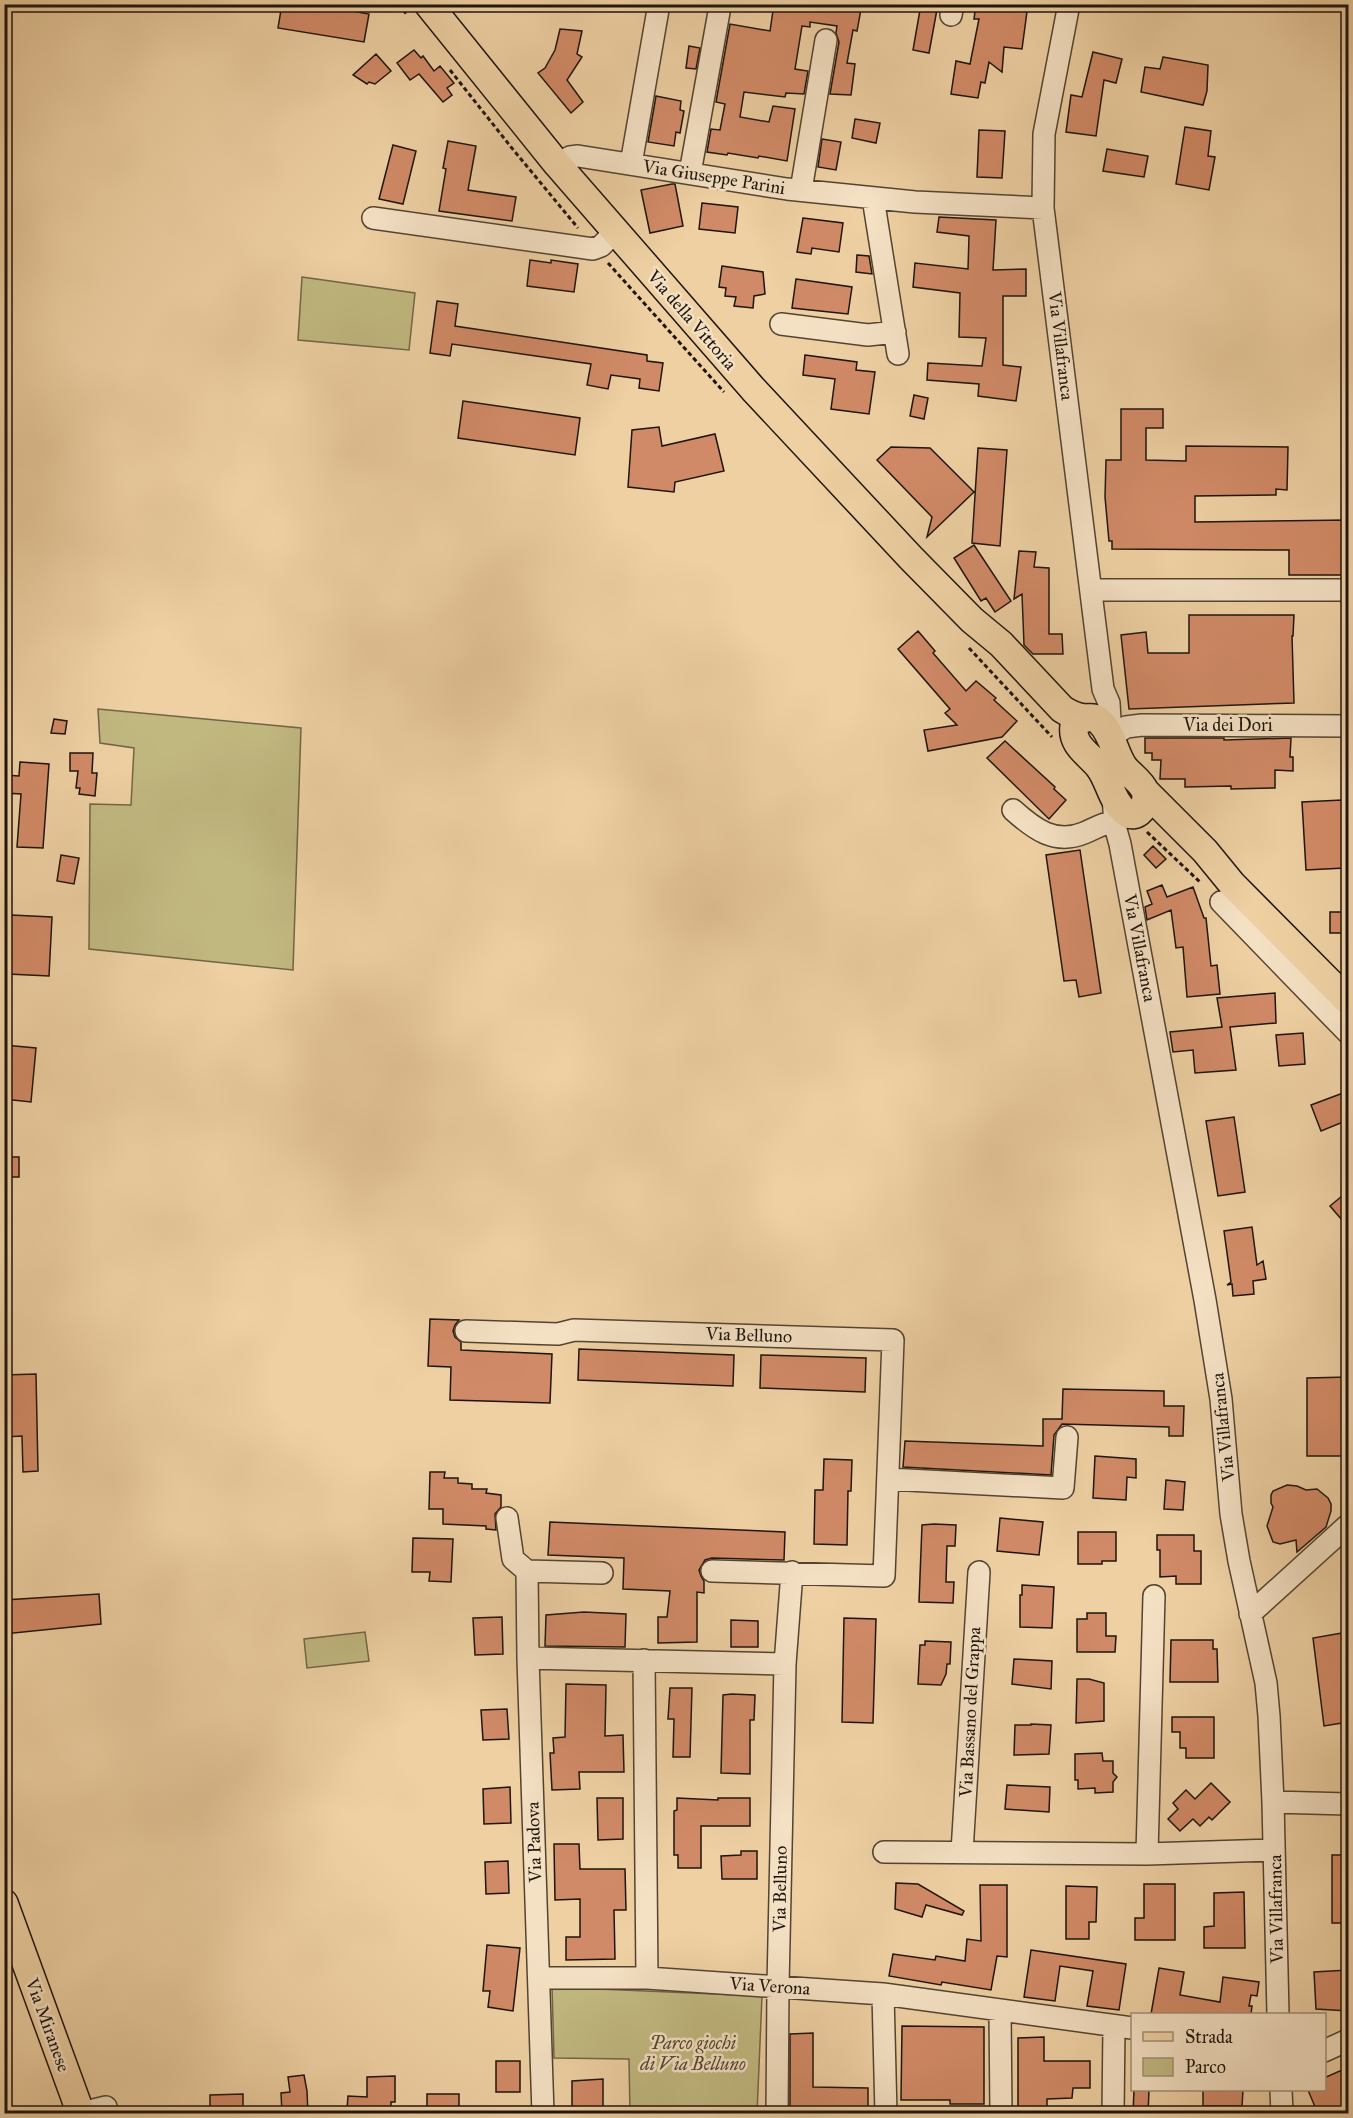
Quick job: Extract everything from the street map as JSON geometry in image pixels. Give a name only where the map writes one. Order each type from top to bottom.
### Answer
[{"type":"main road","name":"Via della Vittoria","points":[[429,4],[557,164],[615,232],[753,390],[972,620],[997,656],[1039,706],[1064,732],[1094,717],[1101,723],[1111,737],[1122,765],[1129,807]]},
{"type":"main road","name":"Via della Vittoria","points":[[1075,728],[1104,774],[1129,807],[1157,821],[1226,893],[1348,1001]]},
{"type":"main road","name":"Via Miranese","points":[[4,1903],[81,2113]]},
{"type":"street","points":[[631,164],[659,4]]},
{"type":"street","name":"Via Villafranca","points":[[1068,4],[1044,134],[1043,208],[1103,688],[1109,703],[1111,737]]},
{"type":"street","points":[[690,173],[719,12]]},
{"type":"street","points":[[801,190],[826,40]]},
{"type":"street","name":"Via Giuseppe Parini","points":[[557,164],[570,157],[578,156],[801,190],[915,202],[1043,208]]},
{"type":"street","points":[[873,198],[898,354]]},
{"type":"street","points":[[373,218],[593,249],[601,246],[615,232]]},
{"type":"street","points":[[781,324],[868,335],[895,332]]},
{"type":"street","points":[[1092,590],[1348,590]]},
{"type":"street","points":[[1075,728],[1103,688]]},
{"type":"street","name":"Via dei Dori","points":[[1111,737],[1126,727],[1142,725],[1348,726]]},
{"type":"street","points":[[1013,810],[1033,828],[1045,835],[1062,838],[1083,833],[1129,807]]},
{"type":"street","name":"Via Villafranca","points":[[1129,807],[1128,823],[1120,844],[1214,1353],[1223,1413],[1231,1514],[1267,1694],[1273,1802],[1278,2013]]},
{"type":"street","points":[[1226,893],[1348,1033]]},
{"type":"street","name":"Via Belluno","points":[[466,1331],[558,1334],[574,1330],[893,1340],[884,1575],[792,1572],[785,1665],[777,2114]]},
{"type":"street","points":[[888,1479],[1063,1488],[1067,1437]]},
{"type":"street","points":[[507,1518],[513,1559],[527,1571],[602,1573]]},
{"type":"street","points":[[1250,1614],[1348,1525]]},
{"type":"street","name":"Via Padova","points":[[527,1571],[543,2114]]},
{"type":"street","points":[[712,1571],[792,1572]]},
{"type":"street","name":"Via Bassano del Grappa","points":[[962,1852],[979,1572]]},
{"type":"street","points":[[1147,1854],[1154,1596]]},
{"type":"street","points":[[528,1658],[785,1665]]},
{"type":"street","points":[[644,1660],[647,1978]]},
{"type":"street","points":[[1273,1802],[1348,1804]]},
{"type":"street","points":[[884,1852],[1147,1854],[1274,1850]]},
{"type":"street","name":"Via Verona","points":[[540,1978],[647,1978],[883,1994],[1123,2027]]},
{"type":"street","points":[[883,1994],[886,2114]]},
{"type":"street","points":[[1000,2011],[1001,2114]]},
{"type":"street","points":[[1113,2114],[1123,2027]]},
{"type":"street","points":[[1326,2050],[1348,2040]]},
{"type":"street","points":[[1281,2091],[1282,2114]]},
{"type":"street","points":[[81,2113],[106,2107],[108,2114]]},
{"type":"path","points":[[969,648],[1075,728]]},
{"type":"green space","points":[[302,277],[415,293],[409,350],[298,340]]},
{"type":"green space","points":[[98,709],[301,728],[293,970],[89,949],[90,804],[131,805],[134,748],[100,743]]},
{"type":"green space","points":[[365,1632],[369,1661],[307,1668],[304,1639]]},
{"type":"green space","name":"Parco giochi di Via Belluno","points":[[552,1987],[762,1996],[757,2113],[630,2113],[629,2059],[554,2058]]},
{"type":"building","points":[[282,4],[312,4],[369,14],[364,42],[278,28]]},
{"type":"building","points":[[774,4],[862,4],[857,31],[853,30],[847,63],[855,64],[851,95],[830,94],[839,42],[836,33],[837,26],[810,22],[810,27],[802,26],[795,69],[808,71],[804,94],[786,93],[785,97],[744,92],[740,117],[769,122],[773,106],[795,109],[787,161],[759,156],[758,158],[707,152],[711,129],[720,130],[725,104],[716,102],[730,24],[770,31]]},
{"type":"building","points":[[921,4],[938,4],[929,53],[913,50]]},
{"type":"building","points":[[976,4],[1028,4],[1022,49],[1004,47],[1002,72],[989,62],[985,83],[981,82],[978,98],[951,94],[956,61],[970,64],[979,19],[974,19]]},
{"type":"building","points":[[560,29],[582,31],[577,54],[582,57],[567,80],[583,102],[571,113],[538,73],[545,68],[555,50]]},
{"type":"building","points":[[689,46],[700,48],[696,69],[686,68]]},
{"type":"building","points":[[414,50],[421,58],[423,56],[434,71],[440,66],[454,83],[447,88],[452,95],[443,102],[419,74],[410,80],[397,63]]},
{"type":"building","points":[[1093,52],[1122,59],[1116,83],[1104,80],[1096,136],[1066,132],[1071,95],[1082,97]]},
{"type":"building","points":[[376,54],[391,71],[375,84],[369,82],[367,84],[353,75]]},
{"type":"building","points":[[1163,57],[1208,65],[1207,91],[1203,105],[1141,92],[1145,67],[1160,69]]},
{"type":"building","points":[[656,96],[681,101],[680,110],[684,111],[680,133],[676,132],[674,146],[648,142]]},
{"type":"building","points":[[855,119],[880,123],[876,143],[852,138]]},
{"type":"building","points":[[1185,127],[1211,131],[1208,156],[1215,157],[1209,190],[1176,184]]},
{"type":"building","points":[[979,130],[1005,131],[1002,178],[977,177]]},
{"type":"building","points":[[822,139],[841,142],[836,170],[818,167]]},
{"type":"building","points":[[448,141],[476,146],[468,190],[516,197],[512,221],[439,211]]},
{"type":"building","points":[[393,145],[416,151],[403,204],[379,199]]},
{"type":"building","points":[[1107,149],[1148,156],[1144,177],[1103,171]]},
{"type":"building","points":[[675,184],[683,226],[650,233],[641,190]]},
{"type":"building","points":[[702,203],[738,207],[735,233],[699,229]]},
{"type":"building","points":[[939,217],[996,220],[993,270],[1026,269],[1026,296],[1003,296],[1003,365],[1021,367],[1016,401],[978,396],[979,384],[927,380],[928,363],[982,366],[986,338],[959,337],[960,293],[913,287],[915,263],[968,269],[969,236],[937,232]]},
{"type":"building","points":[[803,218],[843,223],[839,252],[812,248],[811,254],[797,252]]},
{"type":"building","points":[[857,255],[869,256],[872,274],[856,272]]},
{"type":"building","points":[[530,260],[578,264],[574,292],[527,286]]},
{"type":"building","points":[[722,266],[763,272],[765,294],[754,296],[753,308],[734,306],[736,297],[725,296],[726,288],[719,287]]},
{"type":"building","points":[[796,279],[852,287],[848,314],[792,308]]},
{"type":"building","points":[[437,301],[458,304],[455,326],[647,355],[647,361],[663,363],[659,391],[639,388],[640,379],[611,375],[608,389],[587,385],[591,364],[452,344],[450,356],[430,353]]},
{"type":"building","points":[[805,355],[857,362],[856,370],[875,372],[869,414],[831,409],[835,379],[803,375]]},
{"type":"building","points":[[914,395],[928,398],[924,419],[910,416]]},
{"type":"building","points":[[463,401],[580,418],[575,455],[458,438]]},
{"type":"building","points":[[1121,409],[1163,409],[1163,428],[1146,428],[1146,460],[1186,461],[1186,446],[1288,447],[1287,490],[1276,489],[1276,495],[1195,496],[1195,522],[1348,520],[1348,575],[1289,575],[1289,550],[1112,549],[1112,541],[1109,541],[1105,497],[1106,460],[1121,460]]},
{"type":"building","points":[[659,427],[662,446],[715,434],[724,471],[675,482],[674,492],[628,487],[632,430]]},
{"type":"building","points":[[891,447],[930,448],[974,492],[927,537],[932,517],[877,460]]},
{"type":"building","points":[[978,448],[1007,450],[1000,546],[972,543]]},
{"type":"building","points":[[974,545],[1011,601],[995,612],[986,598],[981,601],[954,558]]},
{"type":"building","points":[[1019,551],[1036,552],[1034,567],[1049,568],[1049,634],[1062,634],[1063,654],[1033,654],[1024,645],[1022,594],[1014,599]]},
{"type":"building","points":[[1189,615],[1294,615],[1292,636],[1294,703],[1129,709],[1121,635],[1146,632],[1148,653],[1189,653]]},
{"type":"building","points":[[918,631],[935,651],[933,653],[966,691],[976,681],[1017,721],[1002,737],[928,751],[924,730],[957,725],[945,713],[950,709],[898,649]]},
{"type":"building","points":[[54,719],[67,721],[65,734],[51,733]]},
{"type":"building","points":[[1145,738],[1224,738],[1224,740],[1291,738],[1290,757],[1293,757],[1293,771],[1275,770],[1275,788],[1185,787],[1185,779],[1160,779],[1161,760],[1152,760],[1152,753],[1145,753]]},
{"type":"building","points":[[1005,741],[1066,800],[1049,819],[987,758]]},
{"type":"building","points":[[70,753],[93,753],[92,773],[97,773],[95,796],[79,794],[80,788],[76,788],[78,771],[70,771]]},
{"type":"building","points":[[20,762],[49,764],[43,848],[17,847],[21,794],[4,793],[4,775],[19,776]]},
{"type":"building","points":[[1342,800],[1342,813],[1348,812],[1348,854],[1344,854],[1345,868],[1306,870],[1302,802]]},
{"type":"building","points":[[1153,846],[1166,859],[1156,868],[1144,855]]},
{"type":"building","points":[[1080,850],[1101,993],[1079,997],[1076,980],[1064,981],[1046,855]]},
{"type":"building","points":[[61,855],[79,858],[74,884],[57,881]]},
{"type":"building","points":[[1162,885],[1167,897],[1193,887],[1204,918],[1206,918],[1211,966],[1217,965],[1220,994],[1187,997],[1183,947],[1176,948],[1171,910],[1147,920],[1145,907],[1152,904],[1147,891]]},
{"type":"building","points":[[1330,912],[1348,912],[1348,933],[1330,933]]},
{"type":"building","points":[[11,915],[52,917],[49,976],[8,974]]},
{"type":"building","points":[[1275,993],[1276,1023],[1230,1027],[1236,1070],[1195,1073],[1193,1050],[1173,1052],[1170,1032],[1222,1027],[1217,998]]},
{"type":"building","points":[[1303,1033],[1305,1064],[1279,1066],[1276,1035]]},
{"type":"building","points":[[4,1045],[36,1048],[31,1102],[4,1099]]},
{"type":"building","points":[[1343,1093],[1348,1107],[1348,1120],[1321,1131],[1311,1105]]},
{"type":"building","points":[[1234,1117],[1245,1192],[1218,1196],[1206,1121]]},
{"type":"building","points":[[4,1157],[19,1157],[19,1177],[4,1177]]},
{"type":"building","points":[[1348,1191],[1348,1227],[1330,1206]]},
{"type":"building","points":[[1252,1227],[1257,1265],[1263,1261],[1266,1279],[1253,1281],[1254,1294],[1233,1296],[1232,1284],[1227,1285],[1231,1282],[1224,1231]]},
{"type":"building","points":[[430,1319],[459,1320],[453,1331],[455,1337],[461,1342],[461,1350],[552,1354],[550,1403],[450,1400],[451,1367],[428,1366]]},
{"type":"building","points":[[579,1349],[734,1355],[733,1386],[578,1380]]},
{"type":"building","points":[[761,1355],[866,1358],[865,1392],[760,1388]]},
{"type":"building","points":[[36,1374],[38,1471],[23,1472],[22,1436],[4,1437],[4,1375]]},
{"type":"building","points":[[1348,1377],[1348,1456],[1307,1456],[1307,1378]]},
{"type":"building","points":[[1063,1389],[1164,1391],[1164,1406],[1184,1406],[1183,1436],[1169,1436],[1169,1427],[1062,1424],[1054,1435],[1051,1475],[903,1467],[905,1441],[1043,1446],[1043,1419],[1062,1419]]},
{"type":"building","points":[[1095,1456],[1136,1459],[1136,1478],[1127,1477],[1126,1500],[1093,1498]]},
{"type":"building","points":[[824,1459],[852,1460],[851,1491],[848,1491],[847,1545],[814,1544],[815,1490],[823,1490]]},
{"type":"building","points":[[430,1472],[445,1472],[444,1478],[458,1478],[458,1483],[472,1484],[472,1489],[487,1489],[486,1493],[501,1495],[501,1507],[495,1514],[496,1530],[486,1529],[486,1526],[443,1524],[443,1509],[429,1509]]},
{"type":"building","points":[[1166,1480],[1185,1482],[1183,1510],[1164,1509]]},
{"type":"building","points":[[1287,1485],[1306,1490],[1317,1489],[1328,1498],[1331,1504],[1326,1527],[1297,1552],[1296,1540],[1280,1544],[1273,1542],[1267,1526],[1273,1507],[1271,1495],[1273,1491]]},
{"type":"building","points":[[1000,1518],[1043,1522],[1039,1555],[997,1551]]},
{"type":"building","points":[[550,1522],[785,1532],[784,1560],[712,1558],[705,1560],[699,1570],[704,1581],[704,1593],[697,1592],[697,1642],[658,1643],[658,1617],[667,1617],[670,1591],[623,1589],[624,1558],[548,1555]]},
{"type":"building","points":[[922,1525],[956,1525],[955,1546],[947,1546],[946,1582],[954,1582],[953,1603],[919,1602]]},
{"type":"building","points":[[1078,1532],[1116,1532],[1116,1561],[1102,1561],[1102,1564],[1078,1564]]},
{"type":"building","points":[[1157,1535],[1194,1535],[1194,1551],[1201,1551],[1201,1584],[1176,1584],[1176,1576],[1160,1577],[1160,1550],[1157,1550]]},
{"type":"building","points":[[413,1538],[453,1539],[451,1582],[429,1581],[430,1572],[412,1572]]},
{"type":"building","points":[[1022,1585],[1054,1587],[1052,1628],[1020,1627]]},
{"type":"building","points":[[99,1594],[101,1624],[4,1634],[4,1600]]},
{"type":"building","points":[[584,1612],[626,1614],[625,1647],[545,1646],[546,1615]]},
{"type":"building","points":[[1087,1613],[1106,1613],[1106,1636],[1116,1636],[1115,1652],[1077,1652],[1077,1619],[1087,1619]]},
{"type":"building","points":[[502,1617],[503,1654],[475,1655],[473,1618]]},
{"type":"building","points":[[844,1618],[876,1619],[873,1723],[842,1722]]},
{"type":"building","points":[[731,1620],[758,1621],[758,1647],[731,1647]]},
{"type":"building","points":[[1348,1632],[1348,1664],[1346,1664],[1348,1722],[1324,1726],[1313,1638]]},
{"type":"building","points":[[1171,1640],[1213,1640],[1213,1649],[1217,1649],[1218,1682],[1170,1682]]},
{"type":"building","points":[[925,1641],[951,1642],[950,1664],[947,1664],[941,1685],[918,1684],[920,1645],[925,1645]]},
{"type":"building","points":[[1014,1659],[1052,1661],[1051,1689],[1012,1684]]},
{"type":"building","points":[[1077,1679],[1104,1683],[1104,1721],[1076,1723]]},
{"type":"building","points":[[566,1684],[606,1685],[605,1736],[623,1735],[624,1772],[579,1772],[580,1789],[552,1790],[550,1753],[554,1753],[553,1738],[565,1737]]},
{"type":"building","points":[[670,1688],[692,1688],[690,1757],[673,1757],[674,1719],[668,1719]]},
{"type":"building","points":[[723,1695],[755,1695],[754,1720],[750,1720],[750,1774],[721,1773]]},
{"type":"building","points":[[507,1709],[509,1739],[483,1740],[481,1710]]},
{"type":"building","points":[[1172,1717],[1214,1717],[1214,1758],[1186,1758],[1186,1748],[1180,1748],[1180,1732],[1172,1732]]},
{"type":"building","points":[[1015,1725],[1051,1725],[1049,1754],[1014,1755]]},
{"type":"building","points":[[1102,1753],[1103,1761],[1113,1761],[1113,1773],[1117,1777],[1113,1782],[1113,1792],[1095,1793],[1095,1788],[1078,1789],[1078,1780],[1075,1780],[1075,1754]]},
{"type":"building","points":[[1211,1783],[1230,1802],[1212,1820],[1209,1817],[1200,1826],[1193,1819],[1180,1831],[1168,1819],[1178,1809],[1173,1803],[1186,1790],[1195,1799]]},
{"type":"building","points":[[1007,1785],[1050,1787],[1049,1812],[1005,1809]]},
{"type":"building","points":[[510,1787],[511,1823],[484,1824],[483,1789]]},
{"type":"building","points":[[597,1798],[623,1798],[623,1839],[598,1840]]},
{"type":"building","points":[[677,1798],[718,1800],[718,1798],[750,1798],[750,1826],[701,1826],[701,1868],[678,1868],[678,1855],[674,1855],[674,1811],[677,1810]]},
{"type":"building","points":[[554,1844],[579,1844],[580,1869],[625,1869],[626,1910],[614,1910],[615,1959],[566,1960],[566,1937],[580,1937],[580,1899],[555,1900]]},
{"type":"building","points":[[741,1851],[757,1851],[757,1879],[722,1879],[721,1856],[741,1855]]},
{"type":"building","points":[[1332,1855],[1348,1855],[1348,1923],[1332,1923]]},
{"type":"building","points":[[508,1861],[509,1893],[486,1894],[485,1862]]},
{"type":"building","points":[[896,1883],[918,1884],[964,1911],[962,1915],[926,1905],[922,1917],[895,1909]]},
{"type":"building","points":[[1144,1884],[1175,1884],[1175,1940],[1135,1940],[1135,1918],[1144,1918]]},
{"type":"building","points":[[980,1885],[1007,1885],[1007,1957],[997,1956],[991,1990],[942,1982],[941,1985],[889,1976],[893,1954],[935,1960],[936,1956],[965,1961],[967,1939],[981,1941]]},
{"type":"building","points":[[1066,1886],[1097,1887],[1096,1922],[1089,1922],[1089,1939],[1066,1939]]},
{"type":"building","points":[[1244,1892],[1245,1948],[1204,1948],[1204,1927],[1214,1926],[1214,1893]]},
{"type":"building","points":[[487,1945],[520,1948],[513,2011],[488,2007],[490,1991],[483,1991]]},
{"type":"building","points":[[1031,1950],[1126,1964],[1119,2010],[1087,2006],[1093,1971],[1060,1966],[1055,2001],[1024,1997]]},
{"type":"building","points":[[1159,1968],[1184,1972],[1180,1995],[1220,2002],[1223,1977],[1259,1982],[1257,1996],[1251,1995],[1249,2006],[1252,2006],[1251,2013],[1151,2013]]},
{"type":"building","points":[[1348,1970],[1348,2011],[1316,2009],[1314,1972]]},
{"type":"building","points":[[902,2026],[984,2027],[984,2104],[950,2104],[950,2100],[901,2100]]},
{"type":"building","points":[[813,2033],[813,2087],[868,2088],[868,2114],[790,2114],[790,2034]]},
{"type":"building","points":[[1044,2037],[1044,2061],[1090,2061],[1090,2088],[1073,2088],[1072,2098],[1047,2099],[1047,2114],[1018,2114],[1018,2038]]},
{"type":"building","points":[[496,2061],[520,2061],[520,2092],[496,2092]]},
{"type":"building","points":[[1342,2070],[1348,2086],[1348,2114],[1318,2114],[1308,2091],[1326,2091],[1326,2077]]},
{"type":"building","points":[[304,2075],[308,2114],[282,2114],[281,2093],[290,2092],[288,2077]]},
{"type":"building","points":[[395,2076],[395,2102],[391,2102],[391,2114],[359,2114],[359,2110],[347,2109],[348,2096],[367,2097],[367,2077]]},
{"type":"building","points":[[603,2079],[603,2114],[572,2114],[572,2081]]},
{"type":"building","points":[[1134,2091],[1149,2091],[1148,2114],[1133,2114]]},
{"type":"building","points":[[1203,2091],[1243,2091],[1242,2106],[1203,2106]]},
{"type":"building","points":[[243,2094],[243,2114],[210,2114],[210,2095]]},
{"type":"building","points":[[427,2094],[459,2094],[459,2114],[427,2114]]}]
